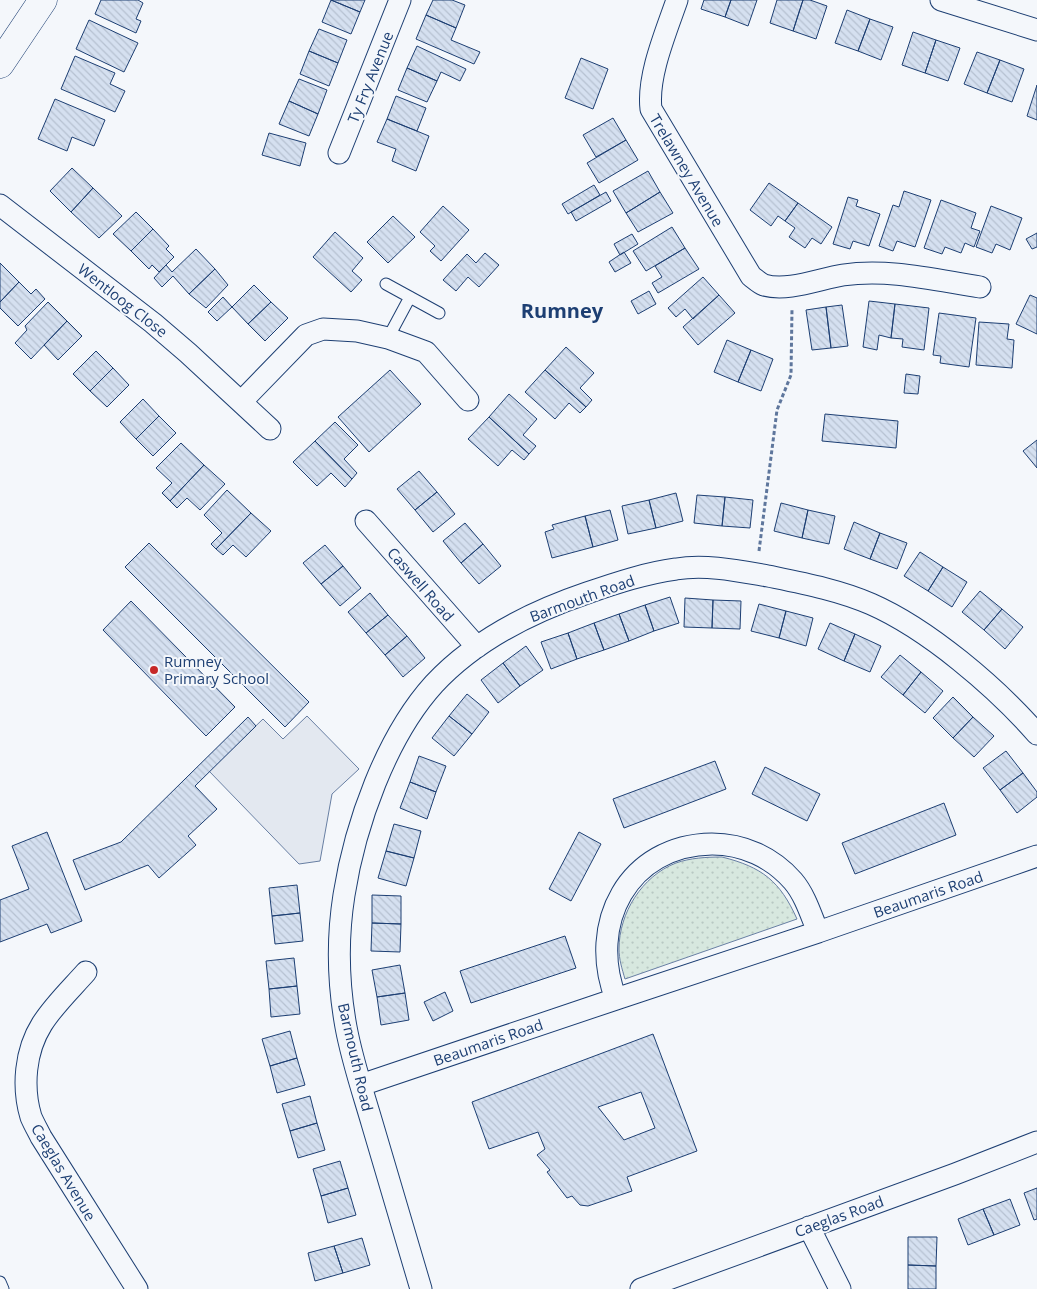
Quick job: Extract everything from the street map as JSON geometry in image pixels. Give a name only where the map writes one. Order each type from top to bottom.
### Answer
[{"type":"main road","points":[[0,64],[43,0]]},
{"type":"street","name":"Ty Fry Avenue","points":[[339,153],[400,0]]},
{"type":"street","name":"Trelawney Avenue","points":[[677,0],[652,79],[649,95],[651,109],[751,276],[763,284],[779,287],[793,286]]},
{"type":"street","points":[[941,0],[1037,30]]},
{"type":"street","name":"Wentloog Close","points":[[0,205],[153,323],[270,429]]},
{"type":"street","points":[[793,286],[818,279],[866,272],[980,286]]},
{"type":"street","points":[[241,402],[306,335],[323,329],[357,332],[388,338],[426,352],[468,400]]},
{"type":"street","name":"Caswell Road","points":[[366,521],[477,647]]},
{"type":"street","name":"Barmouth Road","points":[[421,1289],[346,1028],[339,960],[340,926],[351,861],[369,799],[382,769],[413,711],[434,684],[458,661],[477,647],[528,616],[566,600],[649,574],[679,568],[703,567],[798,582],[839,593],[869,604],[903,621],[940,646],[980,678],[1019,714],[1037,734]]},
{"type":"street","points":[[616,999],[606,957],[608,926],[621,894],[637,873],[652,861],[690,845],[727,844],[747,849],[768,860],[784,871],[794,882],[802,894],[818,932]]},
{"type":"street","name":"Beaumaris Road","points":[[361,1085],[818,932],[1037,856]]},
{"type":"street","name":"Caeglas Avenue","points":[[86,972],[55,1007],[37,1034],[29,1059],[26,1080],[27,1098],[32,1118],[42,1138],[138,1289]]},
{"type":"street","name":"Caeglas Road","points":[[641,1289],[1037,1142]]},
{"type":"street","points":[[809,1227],[840,1289]]},
{"type":"lane","points":[[386,284],[439,313]]},
{"type":"lane","points":[[388,338],[410,297]]},
{"type":"lane","points":[[0,1282],[4,1289]]},
{"type":"path","points":[[756,574],[777,410],[791,375],[793,286]]},
{"type":"shaded area","points":[[307,716],[359,769],[332,794],[320,861],[299,864],[209,771],[263,719],[283,739]]},
{"type":"shaded area","points":[[722,857],[748,866],[768,877],[784,895],[797,919],[625,979],[619,949],[620,936],[628,909],[643,886],[664,869],[676,863],[698,858]]},
{"type":"building","points":[[101,0],[138,0],[143,3],[136,19],[141,21],[136,33],[95,14]]},
{"type":"building","points":[[331,0],[365,0],[360,12]]},
{"type":"building","points":[[331,0],[360,12],[351,34],[322,22]]},
{"type":"building","points":[[433,0],[452,0],[465,5],[456,28],[426,15]]},
{"type":"building","points":[[704,0],[731,0],[725,17],[701,9]]},
{"type":"building","points":[[731,0],[757,0],[748,26],[725,17]]},
{"type":"building","points":[[777,0],[803,0],[793,31],[770,23]]},
{"type":"building","points":[[803,0],[810,0],[827,6],[816,39],[793,31]]},
{"type":"building","points":[[847,10],[870,19],[858,51],[835,43]]},
{"type":"building","points":[[426,15],[456,28],[451,40],[480,52],[474,64],[416,39]]},
{"type":"building","points":[[870,19],[893,27],[881,60],[858,51]]},
{"type":"building","points":[[89,20],[138,43],[124,72],[76,49]]},
{"type":"building","points":[[319,29],[347,40],[338,63],[309,51]]},
{"type":"building","points":[[913,32],[936,40],[925,73],[902,65]]},
{"type":"building","points":[[936,40],[960,48],[948,81],[925,73]]},
{"type":"building","points":[[417,46],[466,69],[460,81],[441,72],[437,81],[407,68]]},
{"type":"building","points":[[309,51],[338,63],[329,86],[300,74]]},
{"type":"building","points":[[977,52],[1000,60],[987,93],[964,84]]},
{"type":"building","points":[[75,56],[115,73],[110,84],[125,91],[115,112],[61,89]]},
{"type":"building","points":[[581,58],[608,69],[593,109],[565,98]]},
{"type":"building","points":[[1000,60],[1024,69],[1012,102],[987,93]]},
{"type":"building","points":[[407,68],[437,81],[427,102],[398,90]]},
{"type":"building","points":[[299,79],[327,90],[318,114],[289,101]]},
{"type":"building","points":[[1037,85],[1037,120],[1027,116]]},
{"type":"building","points":[[396,96],[426,108],[417,131],[387,119]]},
{"type":"building","points":[[55,99],[105,120],[94,146],[72,137],[67,151],[38,139]]},
{"type":"building","points":[[289,101],[318,114],[309,136],[279,124]]},
{"type":"building","points":[[613,118],[626,140],[596,157],[583,135]]},
{"type":"building","points":[[387,119],[429,136],[416,171],[392,161],[396,149],[377,142]]},
{"type":"building","points":[[269,133],[306,143],[300,166],[262,155]]},
{"type":"building","points":[[626,140],[638,160],[599,183],[587,163]]},
{"type":"building","points":[[72,168],[93,188],[71,212],[50,191]]},
{"type":"building","points":[[648,171],[660,192],[626,213],[613,191]]},
{"type":"building","points":[[769,183],[798,203],[785,221],[778,216],[771,226],[750,210]]},
{"type":"building","points":[[594,185],[600,195],[568,214],[562,204]]},
{"type":"building","points":[[93,188],[122,216],[99,238],[71,212]]},
{"type":"building","points":[[904,191],[931,200],[915,247],[897,241],[893,251],[879,246],[893,205],[899,207]]},
{"type":"building","points":[[606,192],[611,201],[576,221],[571,212]]},
{"type":"building","points":[[660,192],[673,213],[638,232],[626,213]]},
{"type":"building","points":[[848,197],[858,200],[856,206],[880,214],[869,246],[853,241],[850,249],[833,244]]},
{"type":"building","points":[[941,200],[976,213],[971,228],[980,231],[974,247],[965,243],[961,253],[945,247],[942,254],[924,248]]},
{"type":"building","points":[[798,203],[832,227],[821,244],[812,238],[805,248],[789,237],[795,228],[785,221]]},
{"type":"building","points":[[443,206],[469,230],[441,261],[430,251],[435,246],[420,232]]},
{"type":"building","points":[[991,206],[1022,218],[1010,250],[996,244],[992,253],[976,247]]},
{"type":"building","points":[[136,212],[153,229],[131,251],[113,234]]},
{"type":"building","points":[[393,216],[415,237],[388,263],[367,242]]},
{"type":"building","points":[[672,227],[685,248],[646,271],[633,251]]},
{"type":"building","points":[[153,229],[169,246],[166,249],[174,257],[159,272],[152,265],[149,269],[131,251]]},
{"type":"building","points":[[335,232],[363,258],[352,271],[362,280],[351,292],[313,257]]},
{"type":"building","points":[[1037,233],[1037,247],[1032,249],[1026,239]]},
{"type":"building","points":[[632,234],[638,244],[620,255],[614,244]]},
{"type":"building","points":[[685,248],[699,269],[658,293],[652,283],[662,277],[655,266]]},
{"type":"building","points":[[196,249],[215,269],[189,294],[173,276],[162,287],[154,278],[166,265],[172,272]]},
{"type":"building","points":[[624,252],[631,263],[615,272],[609,262]]},
{"type":"building","points":[[485,253],[499,265],[479,287],[468,277],[456,291],[443,280],[467,254],[476,263]]},
{"type":"building","points":[[0,263],[19,282],[0,302]]},
{"type":"building","points":[[215,269],[228,285],[206,308],[189,294]]},
{"type":"building","points":[[703,277],[719,295],[693,319],[685,309],[676,317],[668,308]]},
{"type":"building","points":[[19,282],[31,294],[36,289],[45,299],[18,326],[0,308],[0,302]]},
{"type":"building","points":[[254,285],[271,302],[248,324],[232,307]]},
{"type":"building","points":[[649,291],[656,304],[638,314],[631,301]]},
{"type":"building","points":[[719,295],[735,313],[698,345],[683,327]]},
{"type":"building","points":[[1030,295],[1037,298],[1037,334],[1016,324]]},
{"type":"building","points":[[223,297],[232,307],[217,321],[208,312]]},
{"type":"building","points":[[869,301],[895,304],[891,338],[879,335],[877,350],[863,347]]},
{"type":"building","points":[[48,302],[67,321],[31,359],[15,343],[27,330],[25,326]]},
{"type":"building","points":[[271,302],[288,318],[265,341],[248,324]]},
{"type":"building","points":[[895,304],[929,308],[924,350],[902,347],[903,339],[891,338]]},
{"type":"building","points":[[842,305],[848,346],[831,348],[826,307]]},
{"type":"building","points":[[826,307],[831,348],[812,350],[806,310]]},
{"type":"building","points":[[939,313],[976,318],[969,367],[940,363],[941,356],[933,355]]},
{"type":"building","points":[[67,321],[82,336],[58,360],[44,345]]},
{"type":"building","points":[[979,322],[1009,324],[1007,339],[1014,340],[1012,368],[976,365]]},
{"type":"building","points":[[727,340],[751,350],[738,382],[714,372]]},
{"type":"building","points":[[566,347],[594,373],[580,388],[592,400],[586,407],[545,370]]},
{"type":"building","points":[[751,350],[773,359],[761,391],[738,382]]},
{"type":"building","points":[[96,351],[113,368],[90,391],[73,374]]},
{"type":"building","points":[[113,368],[129,385],[107,407],[90,391]]},
{"type":"building","points":[[390,370],[421,404],[369,452],[338,417]]},
{"type":"building","points":[[545,370],[586,407],[580,413],[569,403],[555,419],[525,392]]},
{"type":"building","points":[[906,374],[920,376],[918,394],[904,393]]},
{"type":"building","points":[[509,394],[537,419],[523,435],[536,446],[529,454],[489,417]]},
{"type":"building","points":[[143,399],[159,416],[136,439],[120,422]]},
{"type":"building","points":[[825,414],[898,421],[896,448],[822,441]]},
{"type":"building","points":[[159,416],[176,433],[153,456],[136,439]]},
{"type":"building","points":[[489,417],[529,454],[524,460],[512,450],[498,466],[468,439]]},
{"type":"building","points":[[335,422],[358,445],[344,459],[357,473],[352,479],[315,441]]},
{"type":"building","points":[[1037,440],[1037,468],[1023,451]]},
{"type":"building","points":[[315,441],[352,479],[345,487],[331,473],[317,486],[293,462]]},
{"type":"building","points":[[181,443],[204,465],[170,501],[162,493],[172,483],[156,468]]},
{"type":"building","points":[[204,465],[225,484],[200,510],[187,498],[177,508],[170,501]]},
{"type":"building","points":[[419,471],[437,492],[415,510],[397,489]]},
{"type":"building","points":[[227,490],[251,513],[216,549],[211,544],[222,533],[204,515]]},
{"type":"building","points":[[437,492],[455,514],[433,532],[415,510]]},
{"type":"building","points":[[676,493],[683,521],[656,528],[649,500]]},
{"type":"building","points":[[697,495],[725,497],[722,526],[694,523]]},
{"type":"building","points":[[725,497],[753,500],[750,528],[722,526]]},
{"type":"building","points":[[649,500],[656,528],[628,534],[622,506]]},
{"type":"building","points":[[781,503],[808,510],[802,538],[774,531]]},
{"type":"building","points":[[610,510],[618,540],[593,547],[585,516]]},
{"type":"building","points":[[808,510],[835,516],[829,544],[802,538]]},
{"type":"building","points":[[251,513],[271,531],[246,557],[233,545],[223,555],[216,549]]},
{"type":"building","points":[[585,516],[593,547],[552,558],[545,532],[554,529],[552,525]]},
{"type":"building","points":[[854,522],[880,533],[870,559],[844,549]]},
{"type":"building","points":[[465,523],[483,544],[461,563],[443,541]]},
{"type":"building","points":[[880,533],[907,543],[897,569],[870,559]]},
{"type":"building","points":[[149,543],[309,702],[285,727],[125,567]]},
{"type":"building","points":[[483,544],[501,566],[479,584],[461,563]]},
{"type":"building","points":[[325,545],[343,566],[321,584],[303,563]]},
{"type":"building","points":[[920,552],[943,567],[928,591],[904,576]]},
{"type":"building","points":[[343,566],[361,588],[340,606],[321,584]]},
{"type":"building","points":[[943,567],[967,582],[952,607],[928,591]]},
{"type":"building","points":[[980,591],[1002,609],[984,630],[962,612]]},
{"type":"building","points":[[370,593],[388,615],[366,633],[348,612]]},
{"type":"building","points":[[670,597],[679,623],[654,631],[645,605]]},
{"type":"building","points":[[685,598],[713,600],[712,628],[684,627]]},
{"type":"building","points":[[713,600],[741,601],[740,629],[712,628]]},
{"type":"building","points":[[131,601],[235,707],[206,736],[103,630]]},
{"type":"building","points":[[759,604],[786,611],[779,638],[751,631]]},
{"type":"building","points":[[645,605],[654,631],[629,641],[619,614]]},
{"type":"building","points":[[1002,609],[1023,627],[1005,649],[984,630]]},
{"type":"building","points":[[786,611],[813,618],[806,646],[779,638]]},
{"type":"building","points":[[619,614],[629,641],[604,650],[594,623]]},
{"type":"building","points":[[388,615],[407,636],[385,655],[366,633]]},
{"type":"building","points":[[594,623],[604,650],[577,659],[568,633]]},
{"type":"building","points":[[830,623],[855,634],[844,661],[818,649]]},
{"type":"building","points":[[568,633],[577,659],[551,669],[541,642]]},
{"type":"building","points":[[855,634],[881,646],[870,672],[844,661]]},
{"type":"building","points":[[407,636],[425,658],[403,677],[385,655]]},
{"type":"building","points":[[526,646],[543,670],[520,686],[503,663]]},
{"type":"building","points":[[900,655],[921,672],[903,695],[881,677]]},
{"type":"building","points":[[503,663],[520,686],[498,703],[481,680]]},
{"type":"building","points":[[921,672],[943,691],[925,713],[903,695]]},
{"type":"building","points":[[467,694],[489,712],[472,734],[449,716]]},
{"type":"building","points":[[953,697],[973,717],[953,738],[933,718]]},
{"type":"building","points":[[449,716],[472,734],[454,756],[432,738]]},
{"type":"building","points":[[248,717],[256,726],[195,786],[217,809],[188,836],[196,845],[159,878],[148,865],[85,890],[73,860],[121,842]]},
{"type":"building","points":[[973,717],[994,736],[974,757],[953,738]]},
{"type":"building","points":[[1006,751],[1023,773],[1000,790],[983,768]]},
{"type":"building","points":[[419,756],[446,766],[436,792],[410,782]]},
{"type":"building","points":[[715,761],[726,789],[624,828],[613,799]]},
{"type":"building","points":[[765,767],[820,794],[807,821],[752,794]]},
{"type":"building","points":[[1023,773],[1037,792],[1037,797],[1017,813],[1000,790]]},
{"type":"building","points":[[410,782],[436,792],[427,819],[400,808]]},
{"type":"building","points":[[944,803],[956,835],[855,874],[842,843]]},
{"type":"building","points":[[394,824],[421,831],[414,858],[386,851]]},
{"type":"building","points":[[47,832],[82,921],[51,933],[47,924],[0,942],[0,900],[29,889],[12,846]]},
{"type":"building","points":[[579,832],[601,844],[571,901],[549,889]]},
{"type":"building","points":[[386,851],[414,858],[406,886],[378,878]]},
{"type":"building","points":[[297,885],[300,913],[272,916],[269,888]]},
{"type":"building","points":[[372,895],[401,896],[401,924],[372,923]]},
{"type":"building","points":[[300,913],[303,941],[275,944],[272,916]]},
{"type":"building","points":[[372,923],[401,924],[400,952],[371,951]]},
{"type":"building","points":[[565,936],[576,968],[471,1003],[460,971]]},
{"type":"building","points":[[294,958],[297,986],[269,989],[266,961]]},
{"type":"building","points":[[400,965],[405,993],[377,997],[372,970]]},
{"type":"building","points":[[297,986],[300,1014],[271,1017],[269,989]]},
{"type":"building","points":[[445,992],[453,1011],[433,1021],[424,1002]]},
{"type":"building","points":[[405,993],[409,1020],[381,1025],[377,997]]},
{"type":"building","points":[[290,1031],[297,1058],[270,1066],[262,1039]]},
{"type":"building","points":[[653,1034],[697,1151],[627,1177],[632,1191],[588,1206],[580,1205],[572,1196],[567,1198],[547,1172],[550,1170],[537,1155],[545,1149],[538,1132],[489,1149],[472,1102]],"holes":[[[641,1092],[655,1128],[624,1140],[598,1107]]]},
{"type":"building","points":[[297,1058],[305,1085],[277,1093],[270,1066]]},
{"type":"building","points":[[310,1096],[317,1123],[290,1131],[282,1104]]},
{"type":"building","points":[[317,1123],[325,1150],[298,1158],[290,1131]]},
{"type":"building","points":[[340,1161],[348,1188],[321,1196],[313,1169]]},
{"type":"building","points":[[348,1188],[356,1215],[328,1223],[321,1196]]},
{"type":"building","points":[[1037,1188],[1037,1219],[1034,1220],[1024,1193]]},
{"type":"building","points":[[1010,1199],[1020,1225],[994,1235],[983,1209]]},
{"type":"building","points":[[983,1209],[994,1235],[968,1245],[958,1219]]},
{"type":"building","points":[[908,1237],[937,1237],[936,1266],[908,1265]]},
{"type":"building","points":[[362,1238],[370,1265],[343,1273],[334,1246]]},
{"type":"building","points":[[334,1246],[343,1273],[315,1281],[308,1253]]},
{"type":"building","points":[[908,1265],[936,1266],[936,1289],[908,1289]]},
{"type":"place","name":"Rumney Primary School","points":[[154,670]]},
{"type":"district","name":"Rumney","points":[[562,310]]}]
